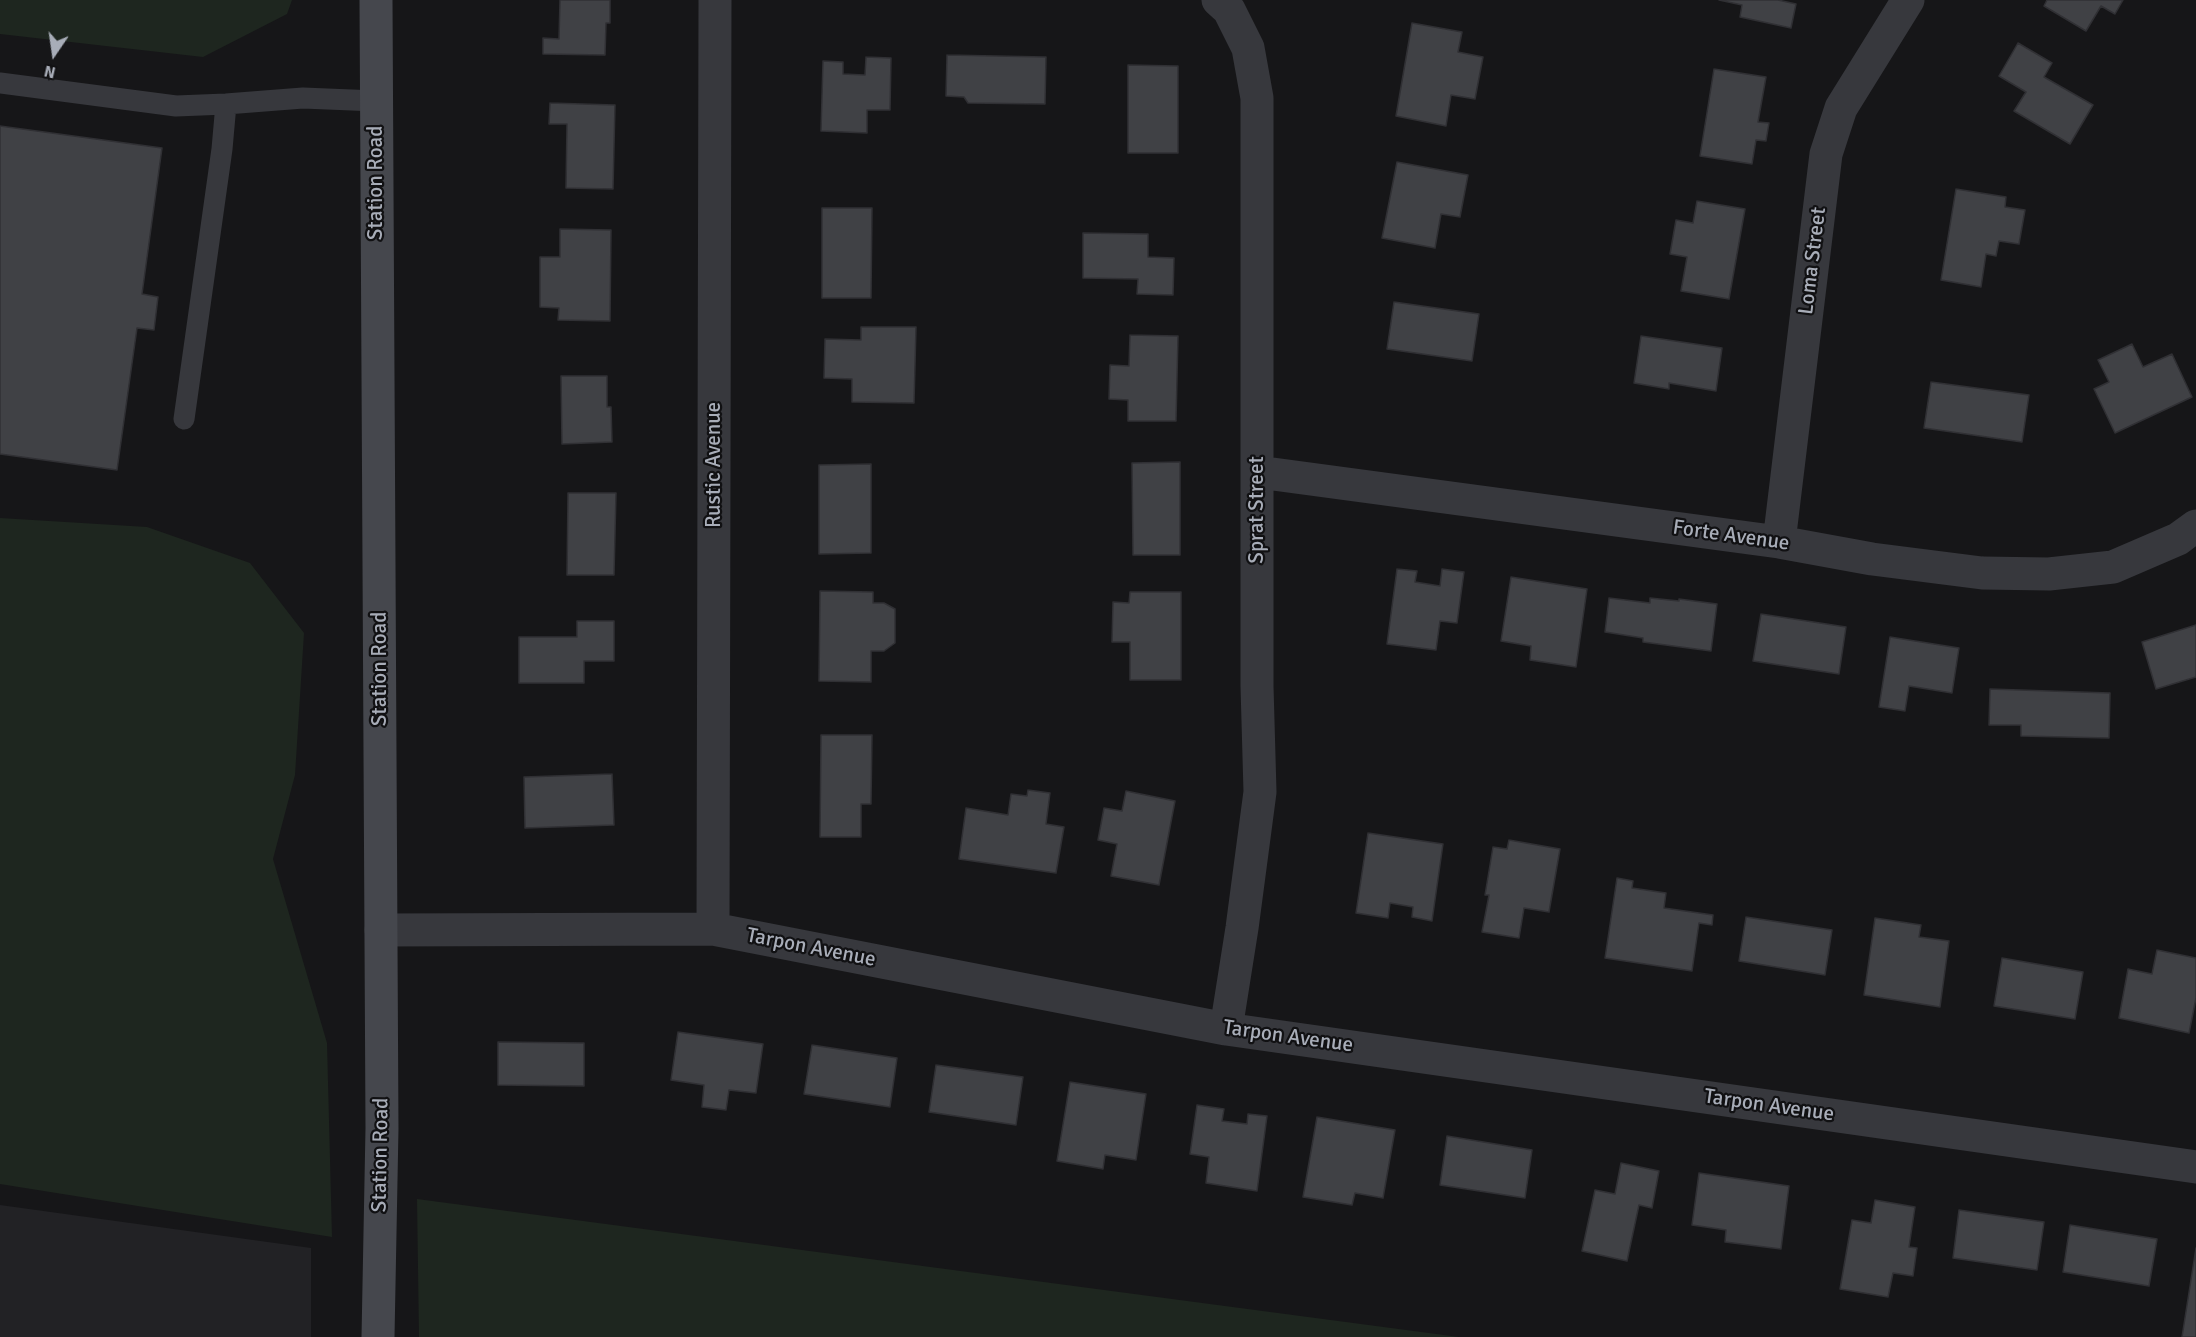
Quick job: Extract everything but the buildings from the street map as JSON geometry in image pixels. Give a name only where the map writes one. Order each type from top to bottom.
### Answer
[{"type":"main road","name":"Station Road","points":[[376,0],[382,1128],[378,1337]]},
{"type":"street","name":"Rustic Avenue","points":[[713,929],[715,0]]},
{"type":"street","name":"Sprat Street","points":[[1218,0],[1229,10],[1248,48],[1257,98],[1257,686],[1260,792],[1226,1029]]},
{"type":"street","name":"Loma Street","points":[[1779,542],[1826,154],[1841,108],[1908,0]]},
{"type":"street","name":"Forte Avenue","points":[[1258,472],[1779,542],[1872,559],[1982,573],[2049,574],[2113,567],[2178,539],[2196,526]]},
{"type":"street","name":"Tarpon Avenue","points":[[381,930],[713,929],[1226,1029],[2196,1167]]},
{"type":"lane","points":[[0,83],[176,106],[226,105],[303,98],[376,101]]},
{"type":"lane","points":[[184,419],[226,105]]},
{"type":"shaded area","points":[[0,0],[292,0],[287,14],[203,57],[0,34]]},
{"type":"shaded area","points":[[0,518],[147,527],[250,563],[304,633],[295,775],[273,859],[327,1043],[332,1237],[0,1184]]},
{"type":"shaded area","points":[[417,1199],[1459,1337],[419,1337]]},
{"type":"shaded area","points":[[0,1205],[311,1248],[311,1337],[0,1337]]}]
